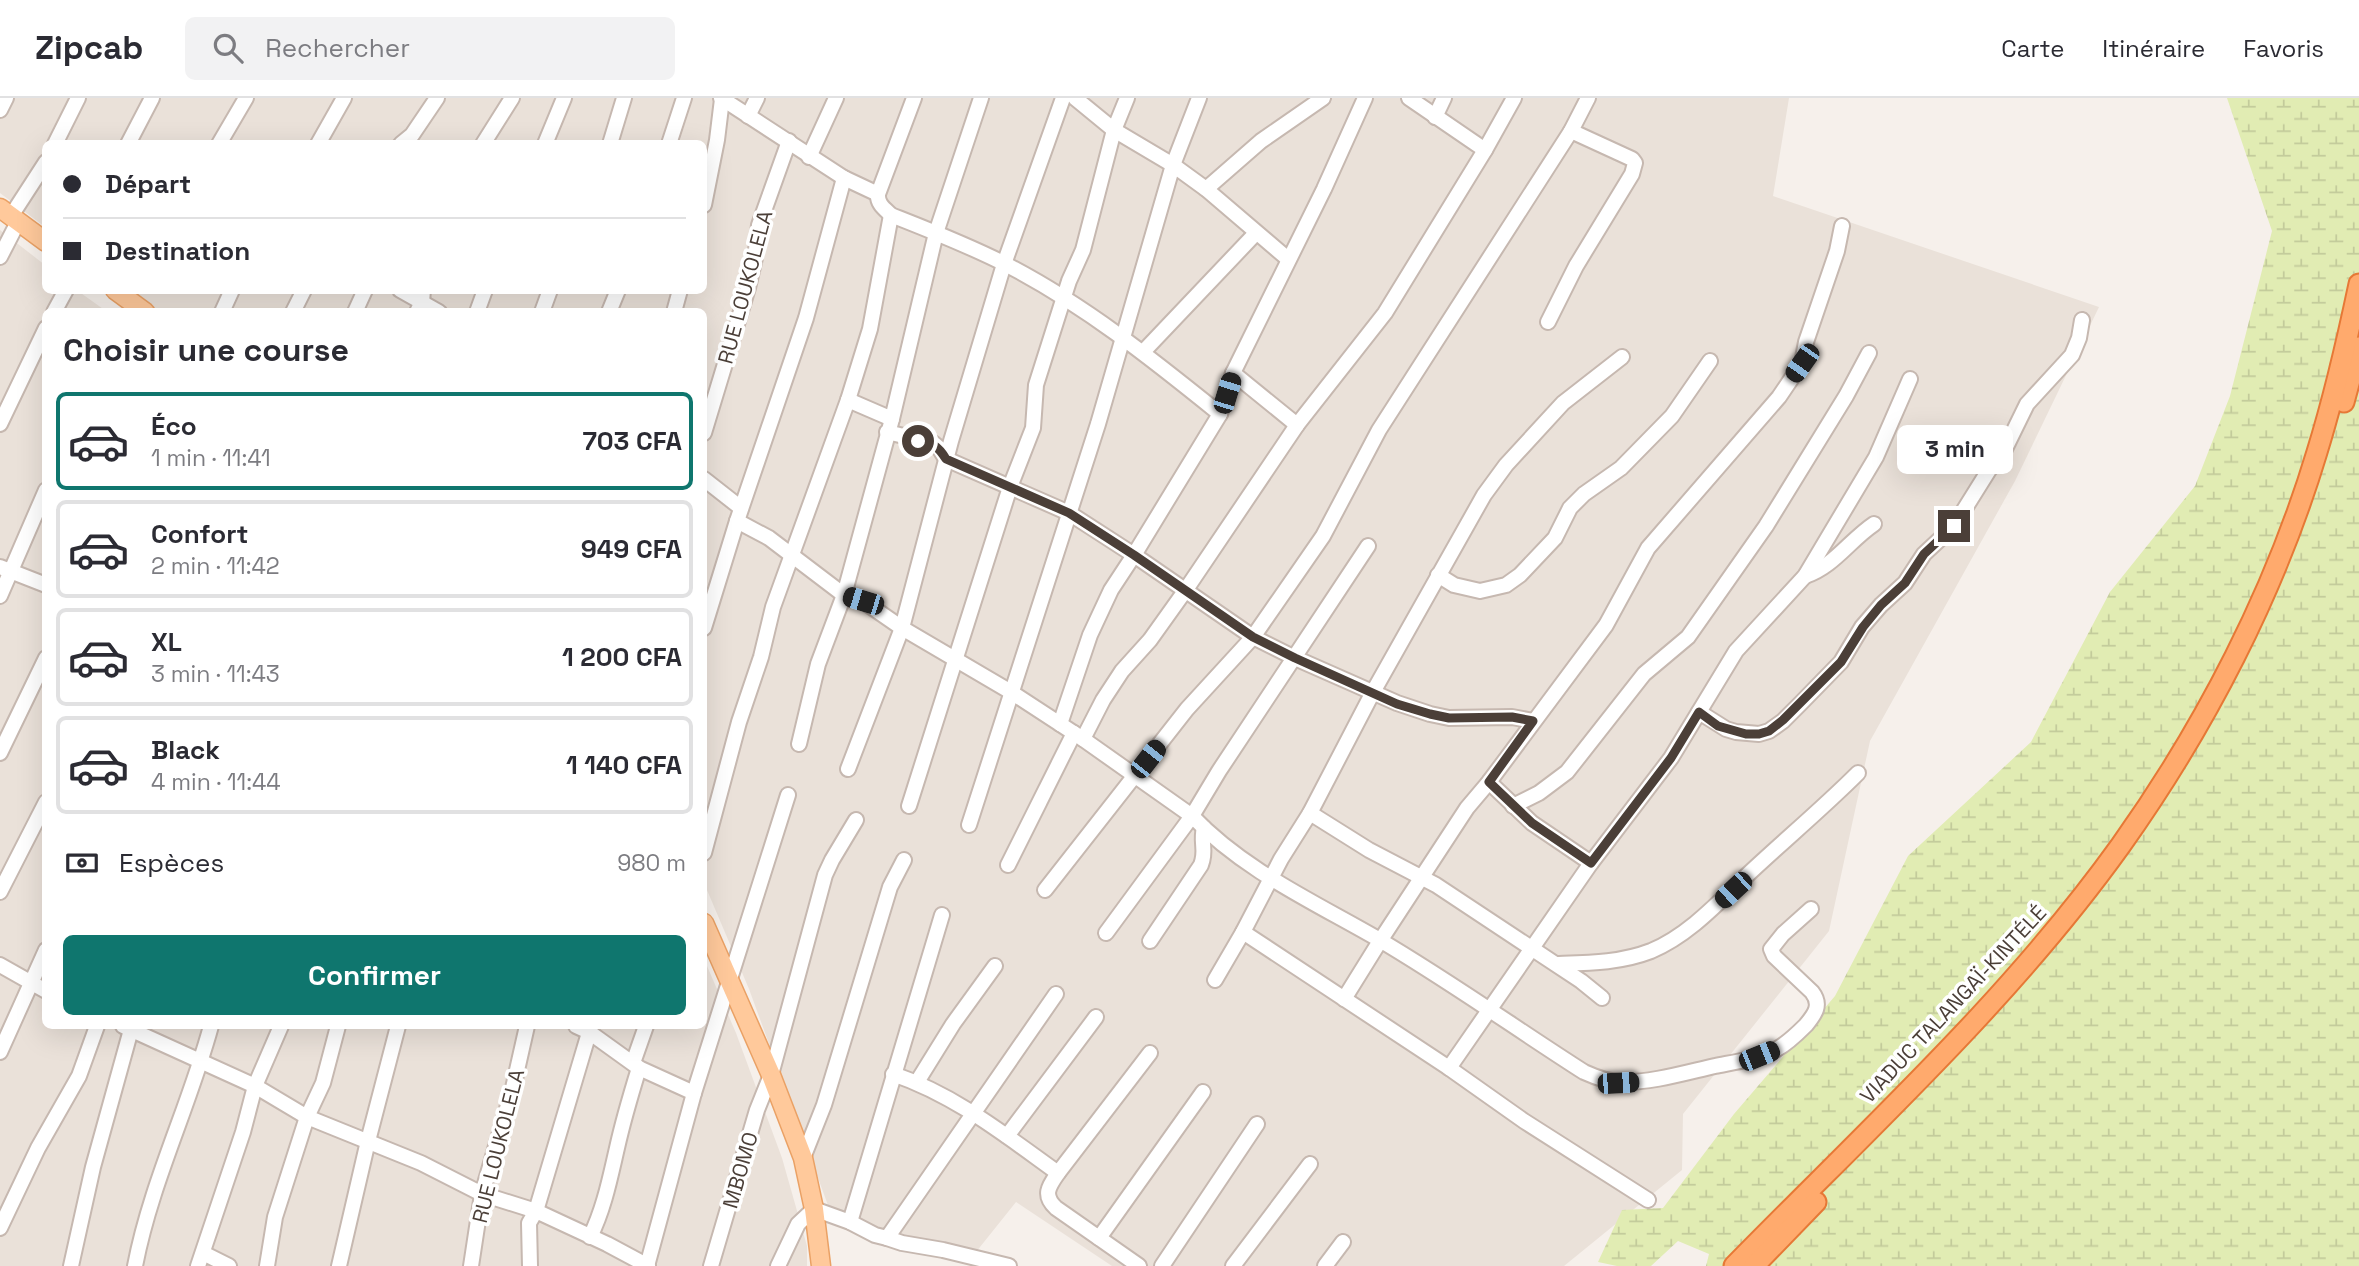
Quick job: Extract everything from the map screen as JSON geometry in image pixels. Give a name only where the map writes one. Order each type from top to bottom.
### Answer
[{"type":"highway","name":"VIADUC TALANGAÏ-KINTÉLÉ","points":[[1734,1266],[2006,988],[2104,867],[2167,777],[2235,654],[2278,559],[2318,452],[2359,284]]},
{"type":"highway","name":"VIADUC TALANGAÏ-KINTÉLÉ","points":[[1754,1266],[2015,996],[2098,897],[2130,853],[2216,719],[2276,597],[2319,484],[2359,347]]},
{"type":"main road","points":[[9,215],[42,239]]},
{"type":"main road","points":[[122,294],[138,304]]},
{"type":"main road","points":[[707,935],[771,1075],[803,1158],[814,1209],[821,1266]]},
{"type":"street","points":[[0,110],[6,98]]},
{"type":"street","points":[[57,140],[78,98]]},
{"type":"street","points":[[130,140],[152,98]]},
{"type":"street","points":[[221,140],[246,98]]},
{"type":"street","points":[[320,140],[344,98]]},
{"type":"street","points":[[406,140],[437,98]]},
{"type":"street","points":[[485,140],[512,98]]},
{"type":"street","points":[[547,140],[564,98]]},
{"type":"street","points":[[611,140],[624,98]]},
{"type":"street","points":[[670,140],[684,98]]},
{"type":"street","points":[[707,190],[717,140],[721,98],[844,178],[878,194]]},
{"type":"street","points":[[748,116],[757,98]]},
{"type":"street","points":[[810,157],[836,98]]},
{"type":"street","points":[[914,98],[878,194],[880,204],[891,215],[1004,264],[1064,298],[1143,352],[1220,414]]},
{"type":"street","points":[[799,744],[818,664],[844,596],[890,426],[936,233],[981,98]]},
{"type":"street","points":[[848,769],[902,628],[946,459],[1004,264],[1063,98]]},
{"type":"street","points":[[1075,98],[1114,130],[1173,165],[1206,189],[1288,259]]},
{"type":"street","points":[[909,806],[1010,487],[1033,428],[1036,385],[1064,298],[1083,250],[1114,130],[1127,98]]},
{"type":"street","points":[[969,825],[1098,424],[1173,165],[1199,98]]},
{"type":"street","points":[[1206,189],[1261,141],[1323,98]]},
{"type":"street","points":[[1060,724],[1090,635],[1111,590],[1220,414],[1233,373],[1324,189],[1365,98]]},
{"type":"street","points":[[1409,98],[1485,149]]},
{"type":"street","points":[[1435,117],[1444,98]]},
{"type":"street","points":[[1008,864],[1079,736],[1122,671],[1150,640],[1185,591],[1297,425],[1385,313],[1514,98]]},
{"type":"street","points":[[1045,890],[1187,709],[1253,637],[1323,536],[1379,430],[1571,131],[1588,98]]},
{"type":"street","points":[[1548,322],[1576,266],[1632,174],[1635,163],[1632,159],[1571,131]]},
{"type":"street","name":"RUE LOUKOLELA","points":[[707,423],[750,278],[759,225],[789,141]]},
{"type":"street","points":[[0,257],[9,215],[42,168]]},
{"type":"street","points":[[707,618],[806,318],[844,178]]},
{"type":"street","points":[[707,842],[773,607],[848,400],[870,328],[891,215]]},
{"type":"street","points":[[1345,999],[1468,808],[1606,625],[1648,548],[1779,397],[1802,363],[1806,342],[1837,251],[1842,226]]},
{"type":"street","points":[[1143,352],[1256,233]]},
{"type":"street","points":[[1699,712],[1726,729],[1759,734],[1769,731],[1800,704],[1841,662],[1863,627],[1881,605],[1905,583],[1924,554],[1954,526],[1989,470],[2003,453],[2027,404],[2072,355],[2080,338],[2082,320]]},
{"type":"street","points":[[0,424],[42,336]]},
{"type":"street","points":[[1513,806],[1539,793],[1567,772],[1639,680],[1688,637],[1766,526],[1846,396],[1869,353]]},
{"type":"street","points":[[1215,980],[1281,859],[1310,813],[1438,575],[1485,495],[1506,465],[1563,403],[1622,358]]},
{"type":"street","points":[[1438,575],[1454,585],[1480,591],[1506,585],[1520,575],[1555,538],[1570,508],[1584,494],[1621,468],[1672,416],[1710,361]]},
{"type":"street","points":[[1233,373],[1297,425]]},
{"type":"street","points":[[1449,1068],[1591,863],[1671,758],[1736,651],[1805,576],[1877,457],[1910,379]]},
{"type":"street","points":[[848,400],[890,426],[933,443],[946,459],[1069,513],[1253,637],[1295,658],[1413,710],[1449,718],[1512,717],[1533,721]]},
{"type":"street","points":[[707,482],[739,515],[844,596],[863,601],[954,660],[1011,692],[1079,736],[1192,816],[1203,828],[1272,879],[1380,941],[1584,1072],[1600,1079],[1618,1083],[1672,1075],[1759,1056],[1790,1040],[1816,1010],[1817,1000],[1774,956],[1771,949],[1783,934],[1811,909]]},
{"type":"street","points":[[0,596],[6,570],[42,498]]},
{"type":"street","points":[[1805,576],[1833,560],[1874,524]]},
{"type":"street","points":[[1106,933],[1192,816],[1368,546]]},
{"type":"street","points":[[6,570],[42,584]]},
{"type":"street","points":[[0,753],[42,666]]},
{"type":"street","points":[[1556,964],[1627,958],[1676,938],[1711,911],[1858,774]]},
{"type":"street","points":[[1489,782],[1532,823],[1591,863]]},
{"type":"street","points":[[132,1029],[255,1086],[307,1117],[421,1163],[482,1194],[536,1211],[647,1266],[694,1093],[788,795]]},
{"type":"street","points":[[0,892],[42,810]]},
{"type":"street","points":[[1310,813],[1369,850],[1423,878],[1556,964],[1602,998]]},
{"type":"street","name":"MBOMO","points":[[711,1266],[757,1110],[771,1075],[825,876],[835,853],[856,820]]},
{"type":"street","points":[[1150,941],[1205,855],[1201,839],[1203,828]]},
{"type":"street","points":[[803,1158],[824,1105],[890,887],[904,860]]},
{"type":"street","points":[[850,1222],[942,915]]},
{"type":"street","points":[[1243,932],[1449,1068],[1524,1121],[1648,1200]]},
{"type":"street","points":[[0,1052],[42,958]]},
{"type":"street","points":[[0,965],[42,989]]},
{"type":"street","points":[[917,1082],[953,1024],[995,966]]},
{"type":"street","points":[[887,1238],[1056,994]]},
{"type":"street","points":[[1007,1136],[1096,1017]]},
{"type":"street","points":[[0,1228],[38,1148],[79,1076],[96,1029]]},
{"type":"street","points":[[71,1266],[128,1029]]},
{"type":"street","points":[[135,1266],[145,1223],[210,1029]]},
{"type":"street","points":[[229,1266],[200,1260],[243,1132],[255,1086],[280,1029]]},
{"type":"street","points":[[267,1266],[275,1217],[307,1117],[323,1083],[337,1029]]},
{"type":"street","points":[[339,1266],[397,1029]]},
{"type":"street","name":"RUE LOUKOLELA","points":[[471,1266],[482,1194],[513,1088],[526,1029]]},
{"type":"street","points":[[530,1266],[529,1223],[536,1211],[586,1029]]},
{"type":"street","points":[[587,1029],[636,1065],[694,1093]]},
{"type":"street","points":[[590,1237],[598,1221],[645,1029]]},
{"type":"street","points":[[1139,1266],[1047,1198],[1048,1188],[1058,1173],[1150,1053]]},
{"type":"street","points":[[893,1074],[941,1092],[1058,1173]]},
{"type":"street","points":[[1099,1238],[1203,1092]]},
{"type":"street","points":[[1161,1266],[1257,1125]]},
{"type":"street","points":[[1233,1266],[1310,1164]]},
{"type":"street","points":[[778,1266],[798,1224],[814,1209],[902,1244],[1009,1266]]},
{"type":"street","points":[[1325,1266],[1343,1242]]},
{"type":"shaded area","points":[[0,98],[1789,98],[1773,196],[2099,307],[2015,481],[1870,741],[1829,931],[1683,1114],[1682,1170],[1564,1266],[1112,1266],[1016,1202],[972,1257],[873,1240],[829,1208],[749,989],[707,890],[707,308],[151,308],[133,294],[707,294],[707,140],[42,140],[42,225],[0,193]]},
{"type":"shaded area","points":[[0,230],[42,263],[42,294],[82,294],[102,308],[42,308],[42,1029],[707,1029],[707,966],[736,1033],[782,1158],[807,1246],[807,1266],[0,1266]]},
{"type":"green space","points":[[2227,98],[2359,98],[2359,1266],[1706,1266],[1709,1254],[1678,1241],[1651,1266],[1617,1266],[1598,1262],[1622,1210],[1663,1208],[1734,1114],[1835,996],[1908,856],[2031,742],[2110,592],[2195,486],[2230,396],[2272,231]]},
{"type":"route","points":[[918,441],[933,443],[946,459],[1069,513],[1253,637],[1295,658],[1413,710],[1449,718],[1512,717],[1533,721],[1489,782],[1532,823],[1591,863],[1671,758],[1699,712],[1718,726],[1735,732],[1759,734],[1769,731],[1841,662],[1881,605],[1905,583],[1924,554],[1954,526]]}]
